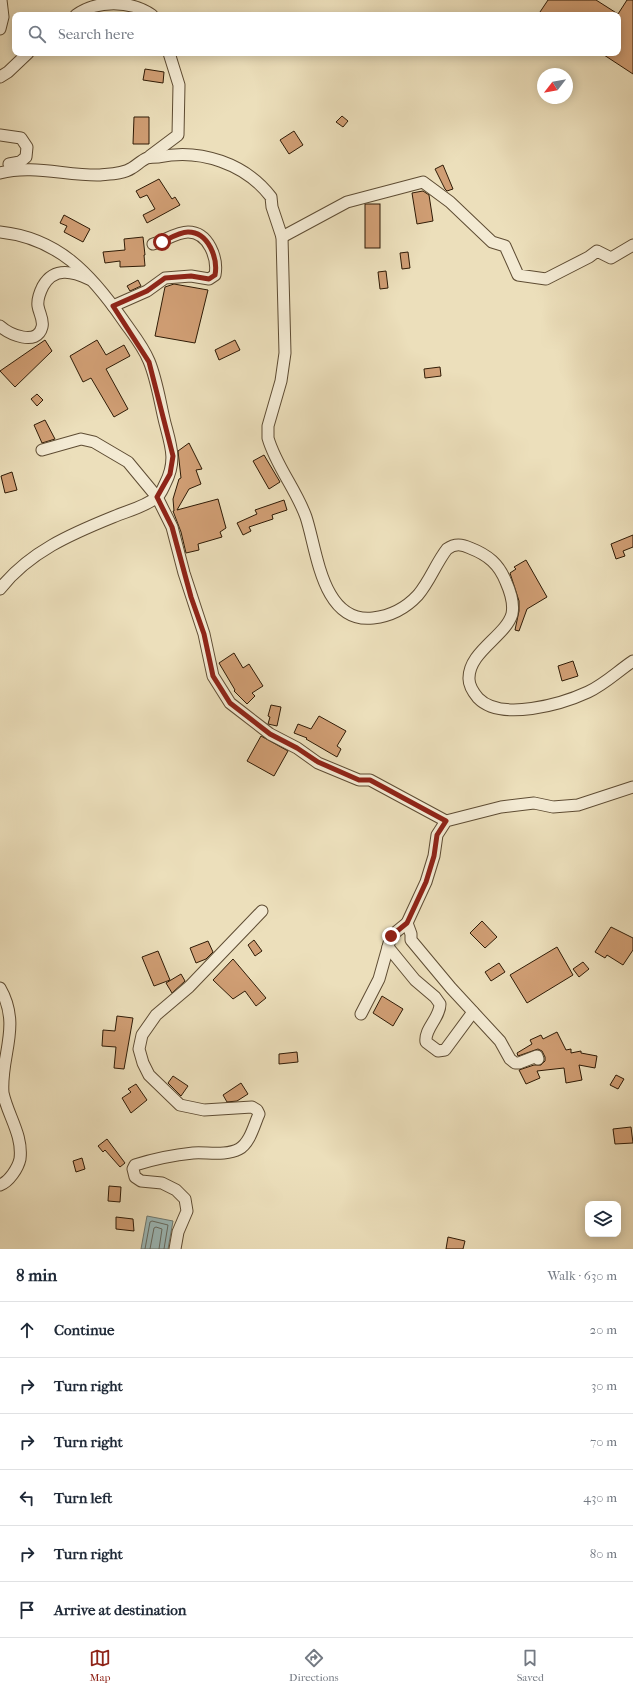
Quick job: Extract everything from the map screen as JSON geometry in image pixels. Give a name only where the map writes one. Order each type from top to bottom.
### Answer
[{"type":"street","points":[[0,29],[3,17],[1,0]]},
{"type":"street","points":[[80,12],[86,8],[102,2],[116,2],[135,6],[146,12]]},
{"type":"street","points":[[0,77],[8,72],[25,56]]},
{"type":"street","points":[[0,173],[21,168],[73,174],[112,174],[131,169],[148,158],[178,135],[179,85],[170,56]]},
{"type":"street","points":[[0,135],[21,138],[25,143],[28,152],[26,158],[20,162],[0,165]]},
{"type":"street","points":[[148,158],[175,154],[216,160],[238,169],[257,182],[272,196],[272,207],[282,237],[285,361],[268,426],[268,438],[302,506],[318,566],[333,598],[348,612],[364,618],[382,617],[393,614],[409,604],[421,591],[447,549],[455,545],[462,545],[481,553],[498,566],[510,591],[511,599],[512,614],[507,624],[481,651],[470,669],[470,685],[480,700],[493,707],[509,709],[526,709],[550,705],[588,692],[633,661]]},
{"type":"street","points":[[282,237],[347,202],[423,182],[450,202],[492,242],[505,246],[518,275],[546,279],[589,257],[597,251],[610,258],[633,245]]},
{"type":"street","points":[[0,232],[22,234],[41,241],[77,264],[93,280],[113,306],[149,362],[173,456],[170,474],[157,497],[138,508],[85,528],[50,546],[21,566],[0,589]]},
{"type":"street","points":[[113,306],[147,291],[165,278],[191,276],[209,279],[215,275],[215,260],[212,248],[193,232],[183,233],[153,244]]},
{"type":"street","points":[[0,326],[19,337],[35,336],[41,331],[42,326],[38,298],[46,282],[52,275],[62,272],[76,273],[93,280]]},
{"type":"street","points":[[42,450],[81,439],[94,442],[128,462],[157,497],[172,527],[191,597],[204,634],[213,676],[230,703],[270,734],[297,748],[318,762],[359,780],[370,780],[446,821],[501,807],[534,803],[553,807],[578,804],[633,787]]},
{"type":"street","points":[[362,1014],[379,979],[391,936],[407,923],[426,882],[434,856],[437,835],[446,821]]},
{"type":"street","points":[[175,1249],[178,1232],[187,1211],[185,1199],[176,1190],[162,1183],[141,1181],[135,1177],[135,1165],[159,1158],[193,1153],[220,1153],[239,1149],[245,1143],[259,1114],[257,1110],[252,1107],[204,1110],[180,1105],[154,1080],[146,1069],[139,1049],[142,1035],[156,1015],[189,987],[262,911]]},
{"type":"street","points":[[407,923],[413,945],[500,1041],[510,1059],[519,1064],[537,1056],[538,1059]]},
{"type":"street","points":[[388,947],[415,980],[435,997],[440,1004],[426,1038],[430,1046],[438,1051],[445,1050],[473,1012]]},
{"type":"street","points":[[0,988],[10,1015],[2,1073],[3,1093],[18,1134],[20,1149],[17,1167],[8,1180],[0,1185]]},
{"type":"water","points":[[147,1216],[173,1221],[168,1249],[141,1249]]},
{"type":"building","points":[[548,0],[596,0],[615,12],[540,12]]},
{"type":"building","points":[[627,0],[633,0],[633,74],[606,56],[621,56],[621,12],[619,12]]},
{"type":"building","points":[[145,69],[164,72],[163,83],[143,80]]},
{"type":"building","points":[[342,116],[348,121],[343,127],[336,122]]},
{"type":"building","points":[[134,117],[149,117],[149,144],[133,144]]},
{"type":"building","points":[[294,131],[303,145],[289,154],[280,140]]},
{"type":"building","points":[[443,165],[453,189],[447,191],[435,169]]},
{"type":"building","points":[[159,179],[172,199],[175,197],[180,205],[147,223],[143,215],[155,209],[147,195],[140,198],[136,191]]},
{"type":"building","points":[[423,191],[429,195],[433,221],[417,224],[412,193]]},
{"type":"building","points":[[365,204],[380,204],[380,248],[365,248]]},
{"type":"building","points":[[64,215],[90,229],[83,242],[64,232],[67,226],[60,223]]},
{"type":"building","points":[[143,237],[145,266],[120,267],[120,261],[105,263],[103,252],[125,250],[124,239]]},
{"type":"building","points":[[408,252],[410,268],[402,269],[400,253]]},
{"type":"building","points":[[386,271],[388,288],[380,289],[378,272]]},
{"type":"building","points":[[138,280],[141,286],[130,291],[127,286]]},
{"type":"building","points":[[174,284],[208,290],[195,343],[155,336],[165,287]]},
{"type":"building","points":[[45,340],[52,351],[15,387],[0,371]]},
{"type":"building","points":[[97,340],[106,355],[124,345],[130,356],[106,369],[128,409],[114,417],[91,378],[83,382],[70,356]]},
{"type":"building","points":[[235,340],[240,350],[219,360],[215,350]]},
{"type":"building","points":[[440,367],[441,376],[425,378],[424,369]]},
{"type":"building","points":[[37,394],[43,400],[37,406],[31,399]]},
{"type":"building","points":[[45,420],[55,439],[42,443],[34,425]]},
{"type":"building","points":[[189,443],[202,469],[196,470],[201,484],[189,489],[177,510],[218,499],[226,528],[220,532],[222,537],[198,544],[199,550],[186,553],[181,532],[173,511],[173,499],[179,479],[181,478],[178,451]]},
{"type":"building","points":[[264,455],[280,482],[269,489],[253,461]]},
{"type":"building","points":[[12,472],[17,490],[5,493],[1,476]]},
{"type":"building","points":[[284,500],[287,510],[272,515],[273,519],[249,527],[251,531],[243,535],[237,523],[257,514],[255,510]]},
{"type":"building","points":[[633,535],[633,547],[623,551],[625,556],[616,559],[611,544]]},
{"type":"building","points":[[526,560],[547,597],[527,609],[519,631],[515,630],[519,611],[519,601],[510,573],[516,569],[514,567]]},
{"type":"building","points":[[234,653],[243,668],[249,664],[263,686],[252,693],[255,696],[247,704],[234,691],[235,690],[219,663]]},
{"type":"building","points":[[573,661],[578,676],[562,681],[558,666]]},
{"type":"building","points":[[271,705],[281,707],[277,726],[268,724],[270,717],[268,716]]},
{"type":"building","points":[[319,716],[346,731],[337,746],[341,749],[337,757],[306,739],[307,738],[294,733],[298,724],[311,729]]},
{"type":"building","points":[[261,736],[288,751],[274,776],[247,761]]},
{"type":"building","points":[[482,921],[497,937],[485,948],[470,933]]},
{"type":"building","points":[[611,927],[633,938],[633,950],[623,965],[607,955],[605,958],[595,952]]},
{"type":"building","points":[[254,940],[262,951],[255,956],[248,945]]},
{"type":"building","points":[[208,941],[213,952],[206,959],[196,963],[190,948]]},
{"type":"building","points":[[557,947],[573,975],[527,1003],[510,975]]},
{"type":"building","points":[[158,951],[170,980],[154,986],[142,957]]},
{"type":"building","points":[[233,959],[266,998],[256,1006],[245,991],[233,999],[213,980]]},
{"type":"building","points":[[583,962],[589,969],[579,977],[573,969]]},
{"type":"building","points":[[499,963],[505,972],[491,981],[485,972]]},
{"type":"building","points":[[181,974],[185,981],[172,993],[166,983]]},
{"type":"building","points":[[382,996],[403,1009],[393,1026],[373,1013]]},
{"type":"building","points":[[117,1016],[133,1018],[124,1069],[114,1068],[116,1047],[102,1046],[103,1030],[115,1031]]},
{"type":"building","points":[[557,1032],[566,1050],[571,1049],[571,1053],[581,1051],[581,1053],[597,1056],[595,1068],[579,1065],[582,1080],[566,1083],[564,1068],[537,1071],[540,1078],[526,1084],[519,1070],[534,1065],[541,1065],[545,1061],[545,1057],[542,1051],[538,1049],[518,1056],[517,1053],[532,1044],[530,1040],[541,1035],[543,1039]]},
{"type":"building","points":[[297,1052],[298,1062],[279,1064],[279,1054]]},
{"type":"building","points":[[616,1075],[624,1079],[618,1089],[610,1085]]},
{"type":"building","points":[[173,1076],[188,1086],[181,1096],[168,1083]]},
{"type":"building","points":[[241,1083],[248,1094],[237,1101],[227,1102],[223,1095]]},
{"type":"building","points":[[136,1084],[147,1100],[131,1113],[122,1098],[131,1092],[128,1089]]},
{"type":"building","points":[[631,1127],[633,1143],[615,1144],[613,1129]]},
{"type":"building","points":[[107,1139],[125,1163],[120,1167],[105,1150],[103,1152],[98,1146]]},
{"type":"building","points":[[82,1158],[85,1169],[76,1172],[73,1161]]},
{"type":"building","points":[[109,1186],[121,1187],[120,1202],[108,1201]]},
{"type":"building","points":[[116,1217],[133,1219],[134,1231],[116,1229]]},
{"type":"building","points":[[448,1237],[465,1241],[463,1249],[446,1249]]},
{"type":"route","points":[[162,242],[183,233],[193,232],[212,248],[215,260],[215,275],[209,279],[191,276],[165,278],[147,291],[113,306],[145,352],[154,376],[173,456],[170,474],[157,497],[172,527],[191,597],[199,615],[213,676],[221,691],[230,703],[270,734],[297,748],[308,757],[318,762],[359,780],[370,780],[381,785],[446,821],[437,835],[434,856],[426,882],[407,923],[391,936]]}]
